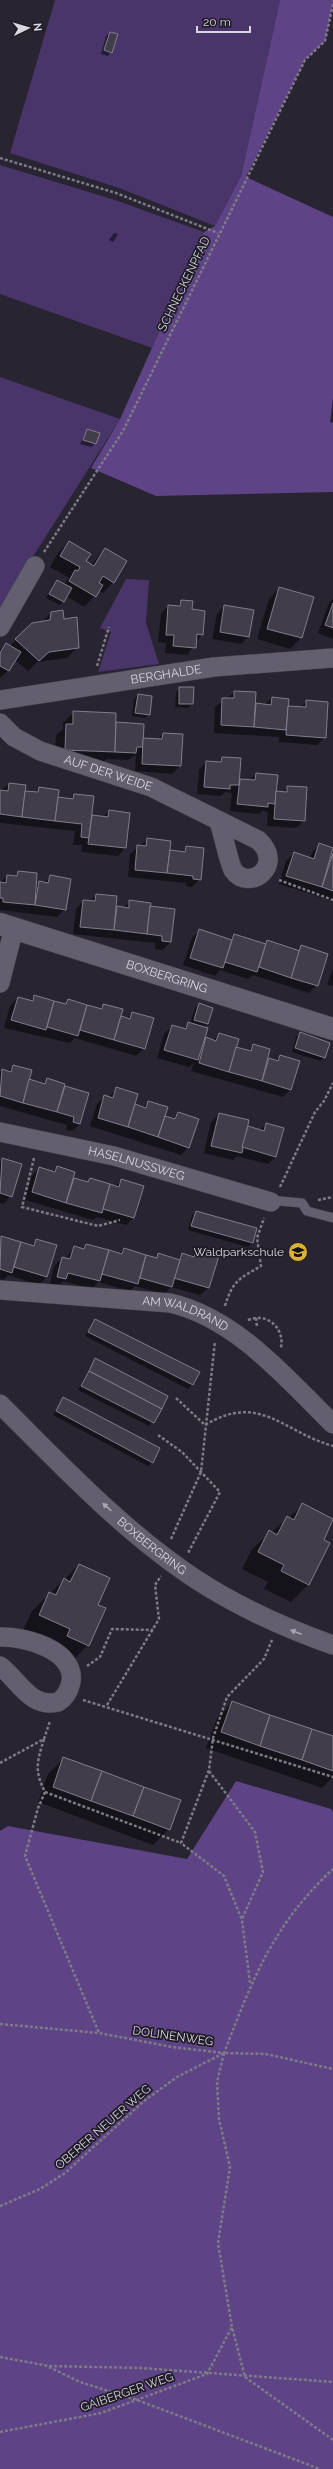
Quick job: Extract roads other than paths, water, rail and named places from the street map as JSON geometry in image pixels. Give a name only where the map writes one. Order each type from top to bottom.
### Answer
[{"type":"street","points":[[0,627],[35,566]]},
{"type":"street","name":"BERGHALDE","points":[[0,700],[237,665],[333,658]]},
{"type":"street","name":"AUF DER WEIDE","points":[[0,723],[14,737],[40,751],[151,787],[258,840],[266,846],[269,862],[262,874],[256,877],[245,878],[233,870],[219,822]]},
{"type":"street","points":[[0,983],[7,926]]},
{"type":"street","name":"BOXBERGRING","points":[[7,926],[333,1029]]},
{"type":"street","name":"HASELNUSSWEG","points":[[0,1132],[114,1156],[271,1202]]},
{"type":"street","name":"AM WALDRAND","points":[[0,1290],[170,1303],[193,1308],[219,1324],[271,1364],[333,1424]]},
{"type":"street","name":"BOXBERGRING","points":[[0,1404],[102,1503],[180,1568],[227,1598],[279,1624],[333,1645]]},
{"type":"street","points":[[0,1424],[22,1426]]},
{"type":"street","points":[[0,1637],[11,1637],[36,1642],[59,1656],[70,1670],[71,1682],[59,1699],[34,1699],[0,1666]]},
{"type":"lane","points":[[271,1202],[279,1201],[302,1203],[307,1211],[333,1218]]},
{"type":"place","name":"Waldparkschule","points":[[298,1252]]}]
